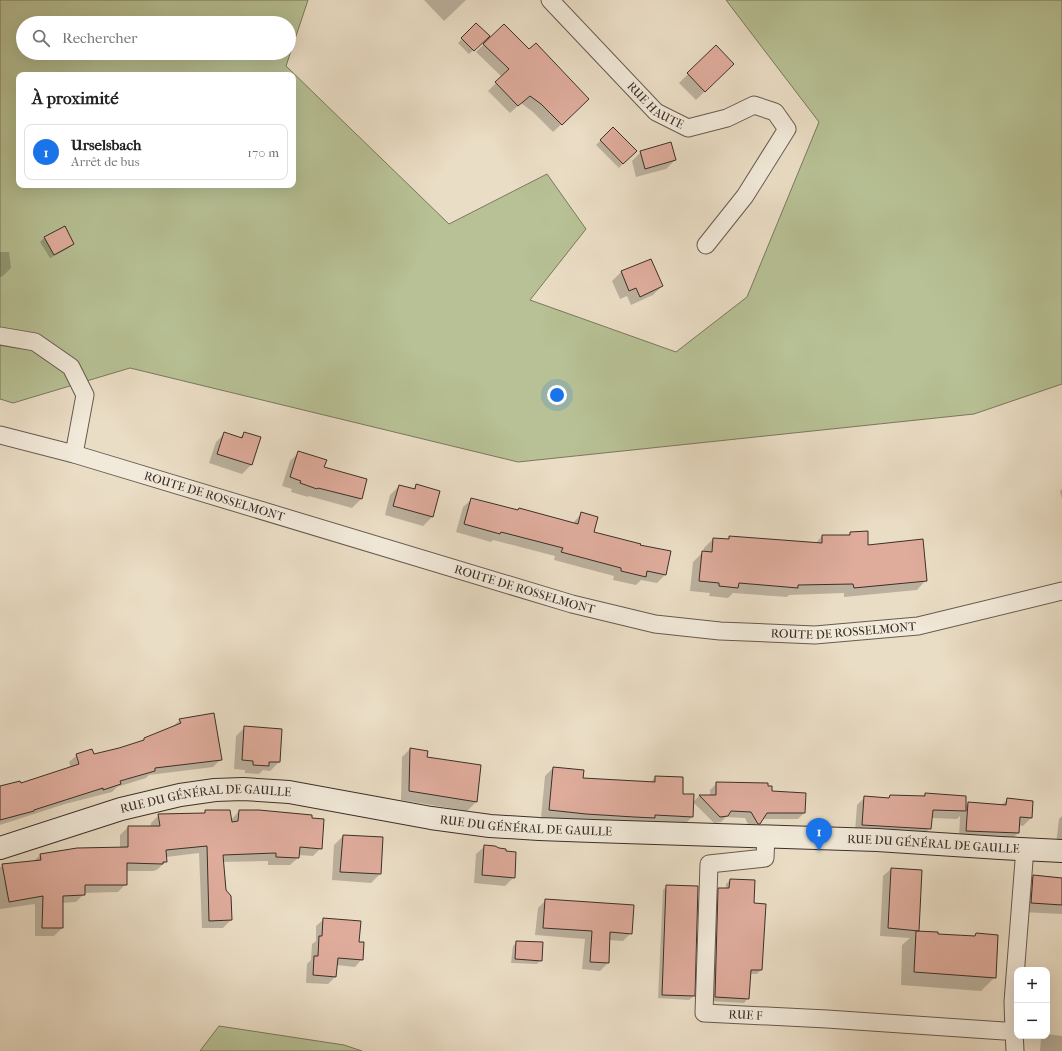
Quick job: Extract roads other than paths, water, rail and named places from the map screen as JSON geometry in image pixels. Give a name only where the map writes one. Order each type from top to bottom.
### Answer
[{"type":"main road","name":"RUE DU GÉNÉRAL DE GAULLE","points":[[0,848],[121,809],[180,795],[215,790],[243,789],[289,792],[431,818],[490,826],[585,831],[878,840],[1062,851]]},
{"type":"street","name":"RUE HAUTE","points":[[550,0],[656,112],[688,128],[727,118],[754,105],[775,112],[787,130],[745,196],[706,245]]},
{"type":"street","points":[[0,336],[35,342],[70,368],[85,395],[74,454]]},
{"type":"street","name":"ROUTE DE ROSSELMONT","points":[[0,435],[74,454],[572,604],[655,624],[720,631],[815,635],[918,626],[1062,590]]},
{"type":"street","name":"RUE F","points":[[766,836],[765,858],[709,864],[704,1013],[1004,1031],[1014,1030]]},
{"type":"street","points":[[1014,1030],[1013,1002],[1025,848]]},
{"type":"street","points":[[1015,1039],[1016,1051]]},
{"type":"place","name":"Urselsbach","points":[[819,851]]}]
